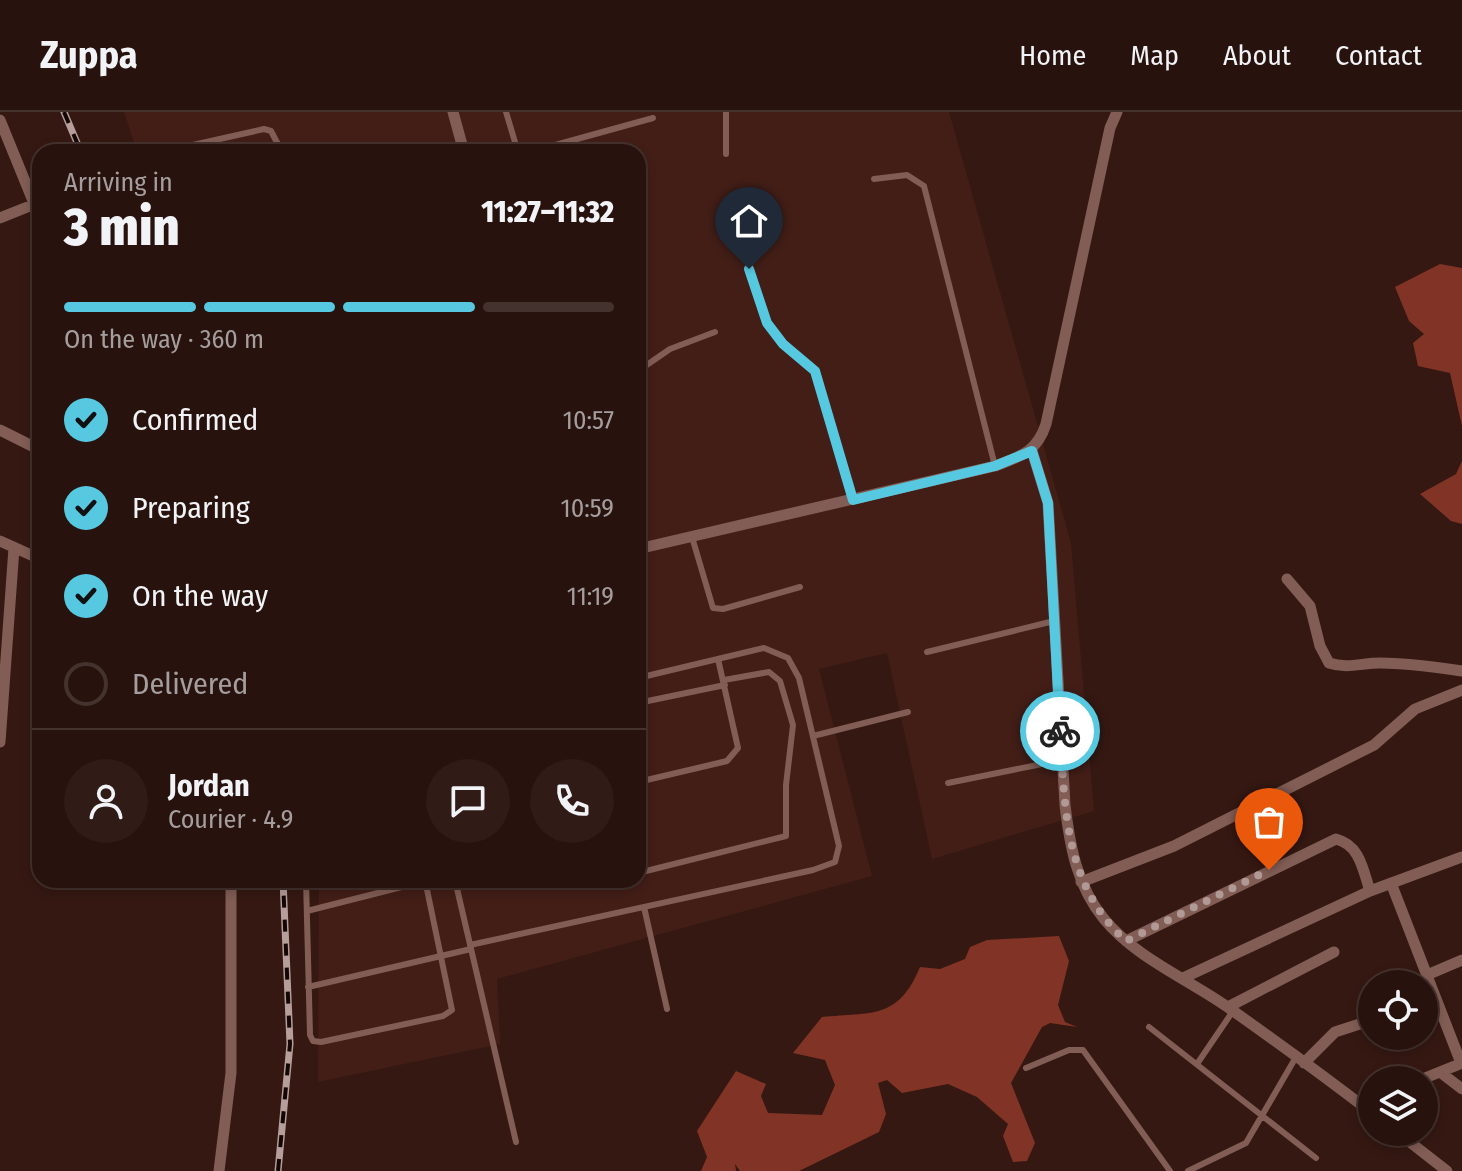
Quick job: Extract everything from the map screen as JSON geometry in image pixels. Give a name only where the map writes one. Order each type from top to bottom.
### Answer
[{"type":"street","points":[[453,112],[462,144]]},
{"type":"street","points":[[646,547],[995,466],[1032,451],[1040,442],[1046,424],[1110,128],[1117,112]]},
{"type":"street","points":[[0,120],[32,197]]},
{"type":"street","points":[[0,218],[32,205]]},
{"type":"street","points":[[0,430],[32,446]]},
{"type":"street","points":[[1032,451],[1048,503],[1062,760],[1071,849],[1081,882],[1103,918],[1126,941],[1358,1097]]},
{"type":"street","points":[[0,541],[32,556]]},
{"type":"street","points":[[0,742],[14,548]]},
{"type":"street","points":[[1287,579],[1310,606],[1320,646],[1329,663],[1349,667],[1376,663],[1419,664],[1462,671]]},
{"type":"street","points":[[1081,882],[1174,846],[1374,745],[1415,709],[1462,690]]},
{"type":"street","points":[[1126,941],[1336,839],[1352,846],[1370,891]]},
{"type":"street","points":[[1183,978],[1370,891],[1462,857]]},
{"type":"street","points":[[1391,883],[1423,970]]},
{"type":"street","points":[[219,1171],[231,1073],[231,888]]},
{"type":"street","points":[[1231,1009],[1334,952]]},
{"type":"street","points":[[1438,975],[1462,960]]},
{"type":"street","points":[[1438,1007],[1462,1063],[1440,1072]]},
{"type":"street","points":[[1300,1060],[1335,1032],[1358,1025]]},
{"type":"street","points":[[1440,1072],[1462,1089]]},
{"type":"street","points":[[1415,1146],[1447,1171]]},
{"type":"lane","points":[[506,112],[516,144]]},
{"type":"lane","points":[[726,112],[726,154]]},
{"type":"lane","points":[[559,144],[653,118]]},
{"type":"lane","points":[[197,144],[264,129],[271,131],[278,144]]},
{"type":"lane","points":[[874,179],[907,175],[924,186],[995,466]]},
{"type":"lane","points":[[749,269],[767,323],[783,344],[815,371],[853,500]]},
{"type":"lane","points":[[646,366],[670,349],[715,332]]},
{"type":"lane","points":[[692,537],[713,608],[723,609],[800,587]]},
{"type":"lane","points":[[927,652],[1054,621]]},
{"type":"lane","points":[[308,987],[813,870],[835,862],[839,846],[799,678],[788,658],[764,648],[646,676]]},
{"type":"lane","points":[[646,780],[727,761],[734,755],[739,741],[718,659]]},
{"type":"lane","points":[[646,701],[769,672],[780,681],[793,733],[786,785],[788,833],[779,840],[646,871]]},
{"type":"lane","points":[[813,736],[908,712]]},
{"type":"lane","points":[[948,783],[1062,760]]},
{"type":"lane","points":[[306,888],[310,1035],[316,1042],[443,1016],[453,1006],[428,888]]},
{"type":"lane","points":[[307,911],[395,888]]},
{"type":"lane","points":[[457,888],[516,1142]]},
{"type":"lane","points":[[644,907],[667,1009]]},
{"type":"lane","points":[[1197,1064],[1231,1009]]},
{"type":"lane","points":[[1149,1027],[1316,1158]]},
{"type":"lane","points":[[1026,1068],[1069,1050],[1083,1050],[1170,1171]]},
{"type":"lane","points":[[1188,1171],[1246,1143],[1300,1060]]},
{"type":"shaded area","points":[[124,112],[949,112],[1071,543],[1094,811],[932,859],[887,653],[819,669],[872,876],[497,979],[500,1044],[318,1082],[319,888],[646,888],[646,144],[134,144]]},
{"type":"shaded area","points":[[1440,264],[1462,268],[1462,426],[1450,373],[1418,366],[1413,343],[1424,334],[1409,321],[1395,287]]},
{"type":"shaded area","points":[[1462,461],[1462,524],[1451,521],[1420,494],[1456,474]]},
{"type":"shaded area","points":[[1059,936],[1069,961],[1058,1005],[1065,1022],[1077,1027],[1050,1023],[1042,1027],[1011,1083],[1035,1143],[1027,1161],[1013,1162],[1003,1136],[1008,1124],[977,1097],[948,1084],[902,1093],[887,1080],[878,1083],[886,1114],[879,1132],[799,1171],[740,1171],[735,1164],[736,1171],[701,1171],[707,1157],[697,1131],[736,1071],[766,1084],[761,1096],[768,1113],[822,1115],[835,1085],[825,1060],[793,1053],[822,1017],[869,1013],[893,1005],[912,984],[920,967],[940,969],[965,959],[970,947],[987,940]]},
{"type":"railway","points":[[64,112],[78,144]]},
{"type":"railway","points":[[278,1171],[290,1044],[283,888]]},
{"type":"way so far","points":[[1060,731],[1071,849],[1081,882],[1103,918],[1126,941],[1269,870]]},
{"type":"route","points":[[749,269],[761,310],[774,334],[815,371],[853,500],[995,466],[1032,451],[1048,503],[1060,731]]}]
